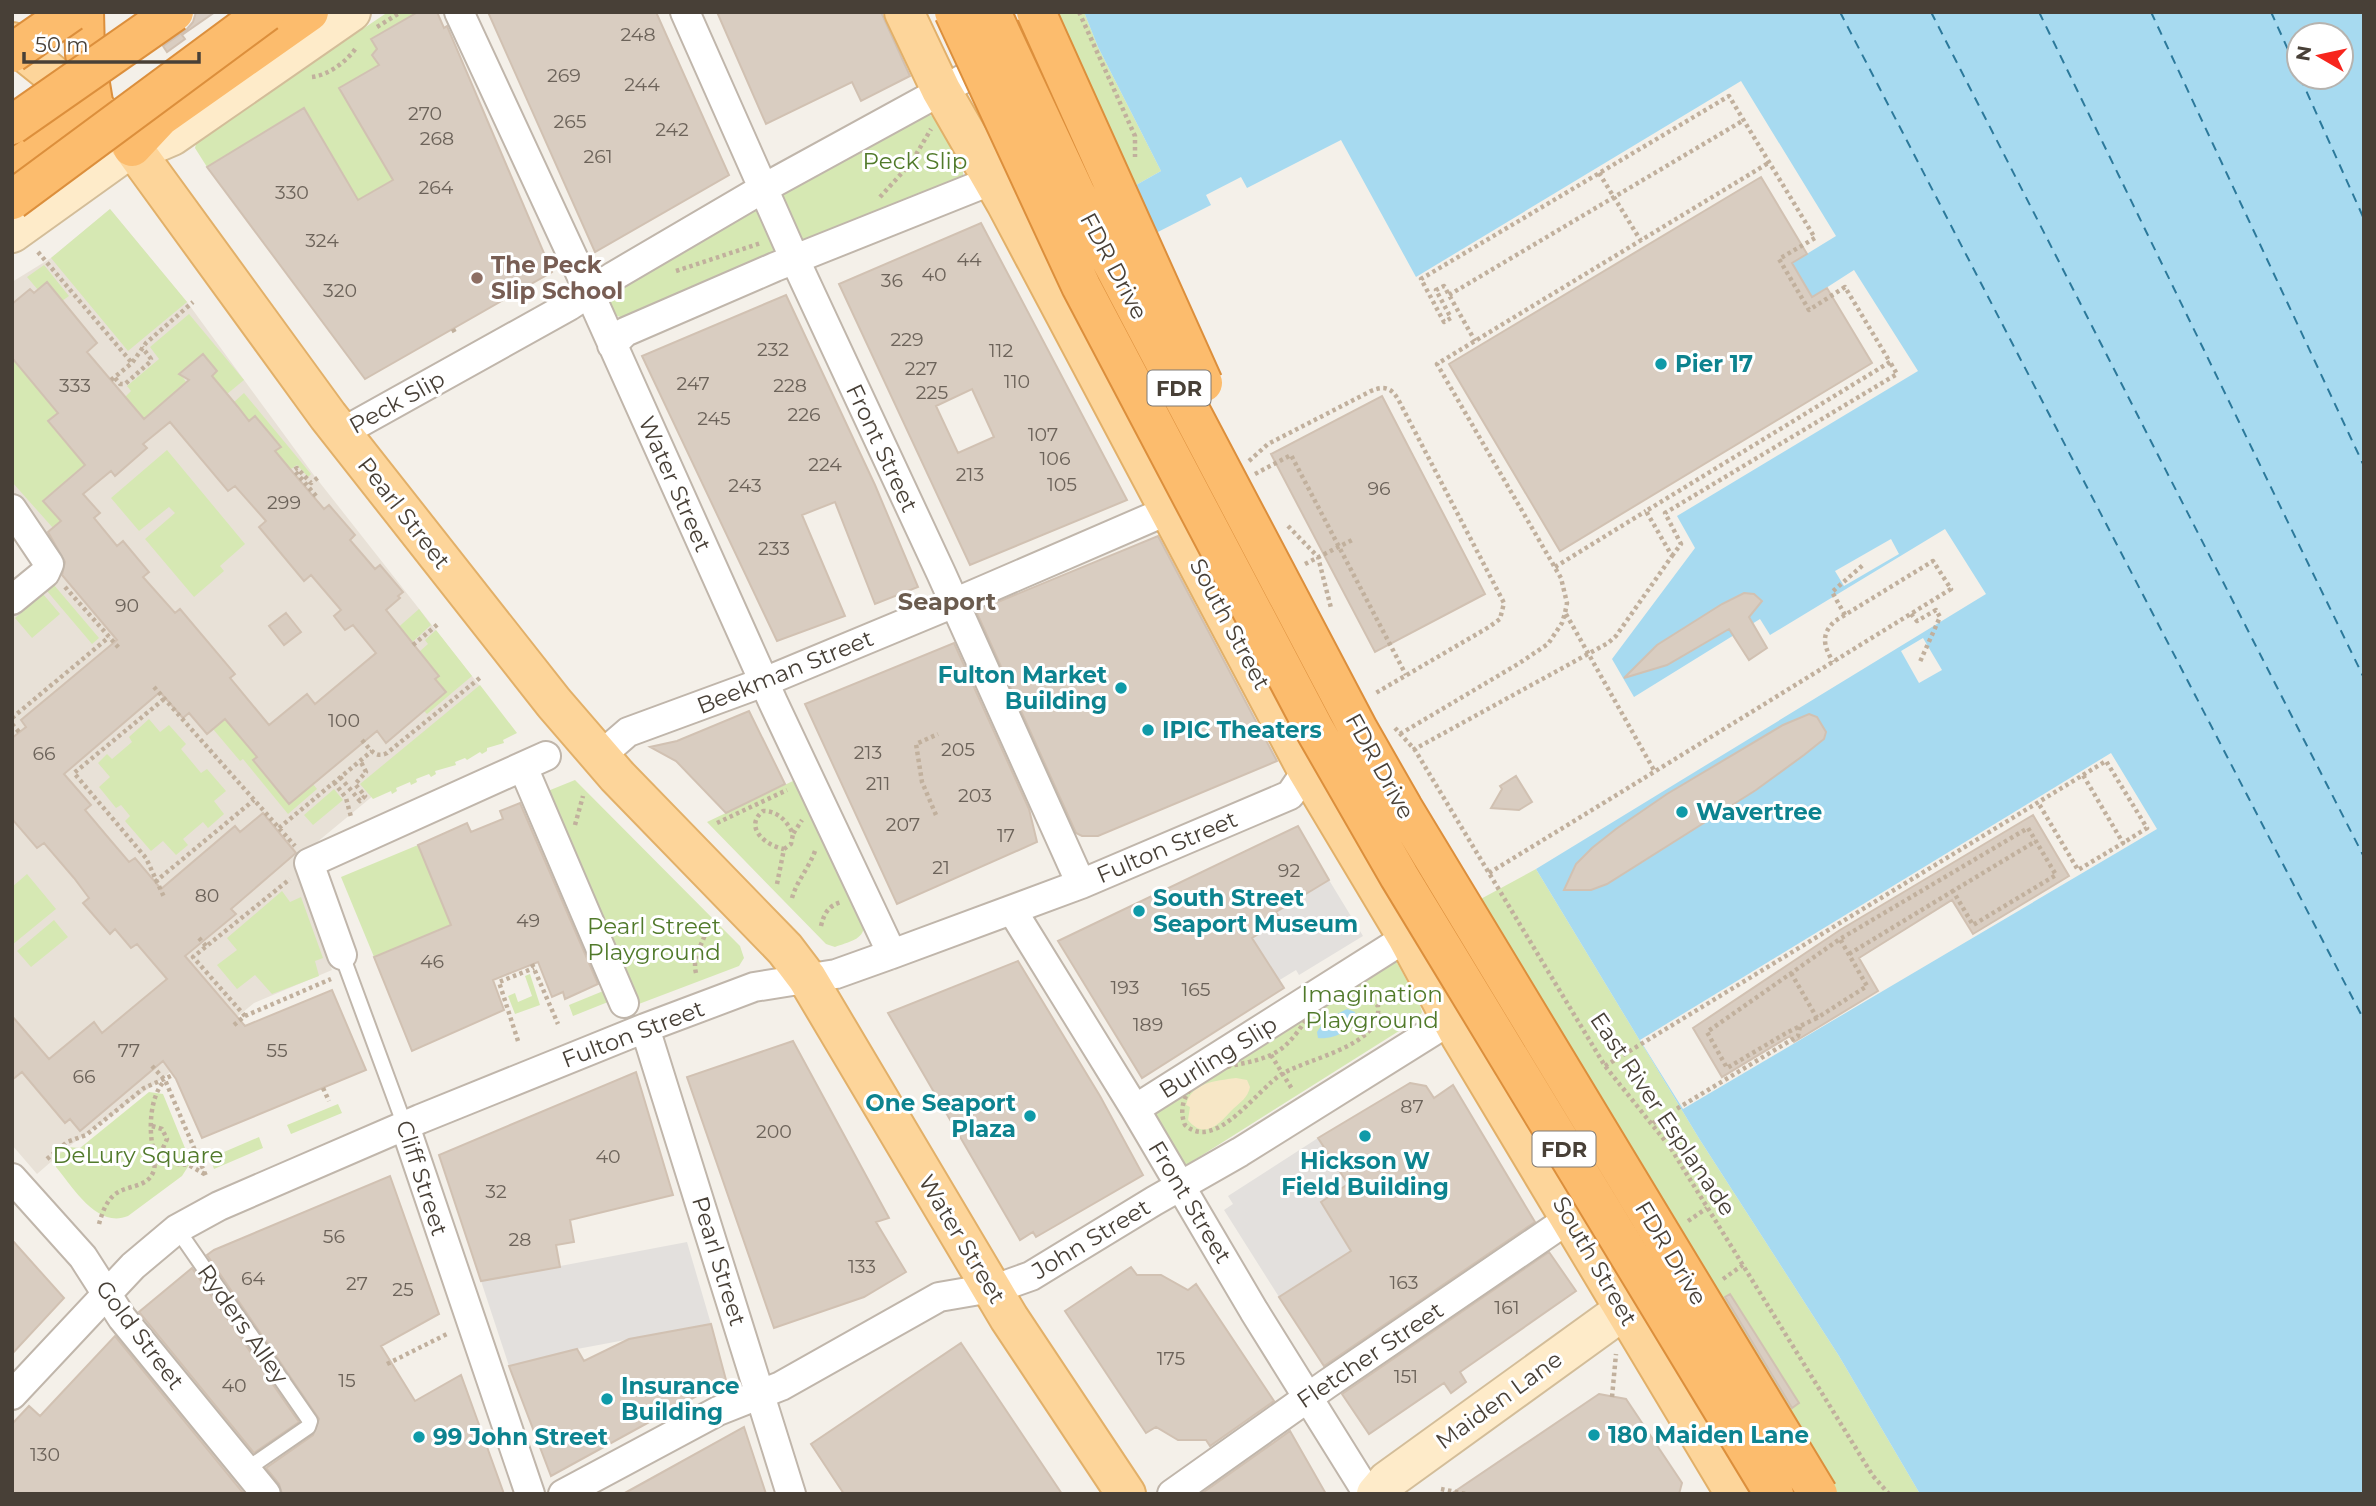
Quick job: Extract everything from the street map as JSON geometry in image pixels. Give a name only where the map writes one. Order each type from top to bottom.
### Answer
[{"type":"highway","points":[[12,53],[71,12]]},
{"type":"highway","points":[[12,171],[94,108],[85,54],[84,12]]},
{"type":"highway","points":[[12,125],[174,12]]},
{"type":"highway","points":[[12,200],[266,12]]},
{"type":"highway","points":[[132,146],[160,117],[309,12]]},
{"type":"highway","points":[[932,12],[1019,179],[1081,286]]},
{"type":"highway","name":"FDR Drive","points":[[954,12],[1081,286],[1275,658],[1356,804],[1774,1494]]},
{"type":"highway","name":"FDR Drive","points":[[991,12],[1075,192],[1403,808],[1818,1494]]},
{"type":"highway","points":[[1036,12],[1228,441],[1284,555],[1324,664]]},
{"type":"main road","points":[[25,242],[132,146],[158,142],[172,136],[351,12]]},
{"type":"main road","name":"South Street","points":[[904,12],[946,97],[993,180],[1307,770],[1407,937],[1451,1020],[1735,1494]]},
{"type":"main road","name":"South Street","points":[[932,12],[946,97]]},
{"type":"main road","name":"Pearl Street","points":[[12,42],[94,108],[132,146],[341,433],[554,704],[599,757],[785,948],[807,978]]},
{"type":"main road","name":"Water Street","points":[[807,978],[991,1289],[1126,1494]]},
{"type":"main road","name":"Maiden Lane","points":[[1377,1494],[1387,1481],[1625,1309]]},
{"type":"street","name":"Water Street","points":[[459,12],[589,292],[764,682],[892,954]]},
{"type":"street","name":"Front Street","points":[[685,12],[794,260],[1081,884]]},
{"type":"street","name":"Peck Slip","points":[[341,433],[569,306],[764,188],[946,97]]},
{"type":"street","points":[[612,345],[625,332],[993,180]]},
{"type":"street","points":[[12,509],[47,559],[48,569],[12,600]]},
{"type":"street","name":"Beekman Street","points":[[599,757],[628,732],[764,682],[1169,510]]},
{"type":"street","points":[[309,863],[535,761],[624,1003]]},
{"type":"street","name":"Fulton Street","points":[[12,1395],[133,1266],[177,1229],[219,1206],[405,1126],[645,1028],[754,987],[836,974],[1081,884],[1290,795],[1307,770]]},
{"type":"street","name":"Cliff Street","points":[[309,863],[345,963]]},
{"type":"street","name":"Front Street","points":[[1012,910],[1368,1494]]},
{"type":"street","name":"Burling Slip","points":[[1135,1109],[1407,937]]},
{"type":"street","name":"John Street","points":[[562,1494],[718,1411],[781,1386],[939,1297],[991,1289],[1031,1276],[1180,1185],[1240,1152],[1451,1020]]},
{"type":"street","name":"Pearl Street","points":[[645,1028],[791,1494]]},
{"type":"street","name":"Cliff Street","points":[[405,1126],[530,1494]]},
{"type":"street","name":"Gold Street","points":[[12,1178],[83,1257],[122,1318],[266,1494]]},
{"type":"street","name":"Fletcher Street","points":[[1172,1494],[1570,1218]]},
{"type":"lane","name":"Cliff Street","points":[[345,963],[405,1126]]},
{"type":"lane","name":"Ryders Alley","points":[[177,1229],[311,1424],[247,1469]]},
{"type":"path","points":[[1475,341],[1444,286],[1436,290],[1451,318],[1444,322],[1421,279],[1729,96],[1815,238],[1779,259],[1809,310],[1845,287],[1897,374],[1665,513],[1681,544],[1616,636],[1588,654]]},
{"type":"path","points":[[871,206],[911,163],[946,97]]},
{"type":"path","points":[[1449,296],[1744,120]]},
{"type":"path","points":[[1400,734],[1548,644],[1565,613],[1565,592],[1555,567],[1437,364],[1770,162]]},
{"type":"path","points":[[1599,173],[1641,241]]},
{"type":"path","points":[[25,242],[132,363]]},
{"type":"path","points":[[142,347],[151,359],[150,362],[122,386],[113,379],[132,363],[142,347],[193,302]]},
{"type":"path","points":[[1555,567],[1890,362]]},
{"type":"path","points":[[1243,468],[1268,444],[1360,397],[1380,387],[1394,391],[1504,603],[1500,619],[1489,628],[1371,696]]},
{"type":"path","points":[[1259,471],[1290,455],[1406,675]]},
{"type":"path","points":[[320,476],[311,483],[297,468],[294,470],[315,497],[322,491]]},
{"type":"path","points":[[1646,511],[1672,556]]},
{"type":"path","points":[[1311,561],[1354,539]]},
{"type":"path","points":[[1489,873],[1655,772],[1911,614],[1951,589],[1933,561],[1828,628],[1824,637],[1825,647],[1833,662]]},
{"type":"path","points":[[1845,615],[1832,592],[1863,565]]},
{"type":"path","points":[[48,569],[119,648]]},
{"type":"path","points":[[1911,614],[1916,621],[1936,610],[1940,617],[1919,664]]},
{"type":"path","points":[[1565,613],[1655,772]]},
{"type":"path","points":[[413,646],[438,624]]},
{"type":"path","points":[[12,718],[109,637]]},
{"type":"path","name":"East River Esplanade","points":[[1588,654],[1415,750],[1605,1066],[1670,1147],[1873,1476],[1889,1494]]},
{"type":"path","points":[[362,740],[372,751],[380,755],[387,753],[481,677]]},
{"type":"path","points":[[154,687],[309,863],[193,957],[244,1016]]},
{"type":"path","points":[[164,699],[77,767],[74,773],[146,858],[164,897]]},
{"type":"path","points":[[12,724],[19,732]]},
{"type":"path","points":[[936,815],[922,782],[916,744],[938,734]]},
{"type":"path","points":[[279,828],[372,751]]},
{"type":"path","points":[[340,777],[360,801],[365,796],[355,784],[366,772],[360,761]]},
{"type":"path","points":[[1605,1066],[2106,761],[2147,828],[2078,870],[2039,804]]},
{"type":"path","points":[[2084,775],[2123,843]]},
{"type":"path","points":[[334,782],[346,798],[356,842]]},
{"type":"path","points":[[717,823],[791,788]]},
{"type":"path","points":[[155,882],[254,800]]},
{"type":"path","points":[[758,803],[763,811]]},
{"type":"path","points":[[763,811],[780,816],[793,834]]},
{"type":"path","points":[[763,811],[755,820],[758,834],[770,844],[784,849]]},
{"type":"path","points":[[777,884],[784,849],[791,844],[793,834],[805,816]]},
{"type":"path","points":[[1840,939],[1867,986],[1817,1018],[1727,1068],[1707,1032],[1840,939],[1893,907],[2028,828],[2056,875],[1973,925],[1953,891]]},
{"type":"path","points":[[792,898],[798,882],[812,860],[817,839]]},
{"type":"path","points":[[1849,954],[2036,841]]},
{"type":"path","points":[[1886,896],[1893,907]]},
{"type":"path","points":[[821,926],[825,912],[830,907],[842,902],[848,903]]},
{"type":"path","points":[[696,972],[694,960],[706,938],[707,922]]},
{"type":"path","points":[[199,938],[206,946]]},
{"type":"path","points":[[234,1025],[244,1016],[345,963]]},
{"type":"path","points":[[518,1041],[499,982],[533,966],[558,1024]]},
{"type":"path","points":[[1791,973],[1817,1018]]},
{"type":"path","points":[[1358,993],[1370,998],[1378,1006],[1378,1017],[1373,1028],[1355,1042],[1282,1074],[1241,1112],[1212,1130],[1199,1132],[1185,1125],[1182,1114],[1184,1100],[1196,1083],[1215,1070],[1271,1055],[1285,1045],[1314,1011],[1336,996],[1358,993]]},
{"type":"path","points":[[1653,1124],[1798,1036],[1800,1026]]},
{"type":"path","points":[[1271,1055],[1292,1089]]},
{"type":"path","points":[[152,1066],[165,1080],[206,1176],[189,1165],[155,1162]]},
{"type":"path","points":[[47,1158],[67,1142],[86,1135],[144,1088],[173,1075]]},
{"type":"path","points":[[99,1224],[110,1200],[121,1190],[146,1181],[151,1175],[155,1162],[152,1126],[156,1093],[165,1080]]},
{"type":"path","points":[[323,1088],[329,1101]]},
{"type":"path","points":[[152,1126],[162,1129],[167,1139],[162,1150],[155,1154]]},
{"type":"path","points":[[387,1364],[451,1332]]},
{"type":"path","points":[[1612,1396],[1616,1353]]},
{"type":"path","points":[[1441,1489],[1466,1494]]},
{"type":"shaded area","points":[[110,209],[187,302],[313,474],[490,699],[293,862],[332,970],[254,1003],[159,1081],[68,1147],[37,1174],[12,1145],[12,583],[46,555],[12,501],[12,282],[51,258]]},
{"type":"shaded area","points":[[1329,880],[1363,936],[1299,975],[1296,970],[1278,981],[1252,938],[1281,920],[1276,912]]},
{"type":"shaded area","points":[[1318,1138],[1348,1184],[1321,1202],[1351,1251],[1279,1297],[1224,1210],[1233,1204],[1228,1196]]},
{"type":"shaded area","points":[[687,1242],[711,1324],[577,1349],[509,1366],[481,1281]]},
{"type":"green space","points":[[388,12],[418,12],[372,40],[377,49],[373,55],[379,65],[339,88],[393,180],[358,201],[304,108],[207,167],[195,148],[197,140]]},
{"type":"green space","points":[[1025,12],[1084,12],[1098,47],[1161,171],[1129,189]]},
{"type":"green space","name":"Peck Slip","points":[[928,114],[938,119],[963,168],[963,179],[624,318],[610,314],[605,306],[608,291],[916,117]]},
{"type":"green space","points":[[110,209],[187,302],[128,351],[51,258]]},
{"type":"green space","points":[[44,265],[69,296],[62,301],[38,290],[27,277]]},
{"type":"green space","points":[[189,314],[244,380],[227,394],[212,376],[217,371],[206,358],[200,362],[197,359],[180,373],[188,385],[147,423],[125,397],[131,391],[127,386],[159,359],[150,347]]},
{"type":"green space","points":[[12,358],[61,411],[48,422],[88,469],[43,500],[61,521],[53,528],[12,482]]},
{"type":"green space","points":[[244,393],[311,474],[308,477],[297,465],[291,469],[308,490],[296,500],[279,479],[290,469],[275,451],[280,447],[249,421],[234,402]]},
{"type":"green space","points":[[167,450],[245,544],[220,566],[224,571],[194,597],[145,539],[175,513],[169,507],[139,531],[111,498]]},
{"type":"green space","points":[[54,585],[99,638],[92,644],[47,591]]},
{"type":"green space","points":[[43,594],[60,614],[32,638],[15,618]]},
{"type":"green space","points":[[419,609],[431,625],[407,647],[394,631]]},
{"type":"green space","points":[[436,630],[472,676],[427,714],[424,711],[446,692],[435,679],[439,676],[419,652],[428,644],[425,640]]},
{"type":"green space","points":[[480,685],[517,733],[503,740],[504,743],[487,748],[482,754],[480,752],[467,760],[465,758],[455,762],[456,765],[435,771],[436,774],[431,777],[429,774],[416,779],[417,782],[411,785],[410,782],[396,788],[397,791],[392,794],[391,791],[373,799],[360,784]]},
{"type":"green space","points":[[149,719],[160,732],[169,725],[186,744],[181,749],[201,773],[207,769],[226,791],[214,801],[224,814],[208,828],[203,822],[183,839],[188,845],[176,855],[163,841],[151,851],[125,821],[130,816],[121,805],[116,808],[99,787],[110,777],[98,763],[107,754],[112,759],[132,742],[129,737]]},
{"type":"green space","points":[[225,719],[257,757],[253,760],[279,791],[313,784],[317,789],[288,814],[243,759],[240,761],[213,729]]},
{"type":"green space","name":"Pearl Street Playground","points":[[575,780],[740,946],[744,958],[739,966],[623,1010],[618,998],[573,1016],[569,1005],[613,987],[533,797]]},
{"type":"green space","points":[[793,781],[864,924],[859,937],[835,947],[826,944],[707,822]]},
{"type":"green space","points":[[334,789],[343,800],[313,825],[304,815]]},
{"type":"green space","points":[[418,845],[451,925],[374,957],[341,877]]},
{"type":"green space","points":[[1536,869],[1700,1140],[1839,1356],[1920,1494],[1768,1494],[1440,921]]},
{"type":"green space","points":[[27,874],[56,909],[12,945],[12,887]]},
{"type":"green space","points":[[282,891],[290,902],[301,897],[323,958],[315,961],[319,976],[272,994],[255,975],[237,989],[217,965],[237,950],[227,938]]},
{"type":"green space","points":[[54,920],[68,937],[31,967],[17,951]]},
{"type":"green space","name":"Imagination Playground","points":[[1394,957],[1420,1005],[1422,1012],[1418,1019],[1185,1166],[1180,1163],[1147,1110]]},
{"type":"green space","points":[[530,974],[540,1005],[515,1014],[508,996],[515,993],[518,1002],[532,996],[525,976]]},
{"type":"green space","name":"DeLury Square","points":[[149,1092],[163,1094],[187,1153],[189,1165],[182,1176],[128,1216],[106,1217],[78,1195],[56,1167],[56,1157],[68,1147],[80,1148]]},
{"type":"green space","points":[[338,1104],[342,1113],[291,1134],[287,1125]]},
{"type":"green space","points":[[259,1137],[263,1148],[214,1169],[210,1158]]},
{"type":"sand","points":[[1236,1078],[1247,1080],[1249,1091],[1218,1124],[1201,1129],[1188,1120],[1190,1107],[1186,1105],[1193,1092],[1205,1084]]},
{"type":"water","points":[[1084,12],[2364,12],[2364,1494],[1920,1494],[1839,1356],[1700,1140],[1536,869],[1986,594],[1945,529],[1770,635],[1760,619],[1634,697],[1612,659],[1695,548],[1677,516],[1918,371],[1854,270],[1812,297],[1792,263],[1836,236],[1741,81],[1416,277],[1341,140],[1247,188],[1241,177],[1206,195],[1211,205],[1150,236],[1129,189],[1161,171],[1098,47]]},
{"type":"water","points":[[1347,1009],[1355,1012],[1348,1029],[1337,1035],[1318,1038],[1317,1032],[1325,1020]]},
{"type":"pier","points":[[1891,539],[1899,554],[1844,586],[1835,571]]},
{"type":"pier","points":[[1923,638],[1942,670],[1919,683],[1901,651]]},
{"type":"pier","points":[[2111,753],[2157,829],[1683,1109],[1640,1040]]},
{"type":"building","points":[[196,12],[215,12],[182,35],[185,39],[167,52],[163,46],[187,29]]},
{"type":"building","points":[[418,12],[437,12],[444,28],[447,26],[552,272],[365,379],[207,167],[304,108],[358,200],[393,180],[339,88],[379,65],[372,55],[377,49],[371,39]]},
{"type":"building","points":[[488,12],[656,12],[729,175],[595,252]]},
{"type":"building","points":[[717,12],[881,12],[910,76],[861,101],[852,82],[766,124]]},
{"type":"building","name":"Pier 17","points":[[1761,177],[1807,254],[1792,263],[1812,297],[1827,288],[1872,363],[1560,551],[1449,364]]},
{"type":"building","points":[[981,223],[1127,500],[970,565],[839,284]],"holes":[[[972,389],[994,437],[958,453],[936,406]]]},
{"type":"building","points":[[47,282],[97,343],[87,352],[144,419],[189,380],[179,374],[203,354],[217,371],[212,376],[249,421],[255,416],[281,447],[275,451],[290,469],[324,509],[329,505],[355,535],[350,540],[375,569],[380,565],[403,592],[386,610],[439,676],[435,679],[446,692],[386,743],[377,731],[289,804],[253,760],[257,757],[225,719],[207,734],[189,713],[183,718],[160,692],[64,774],[91,805],[85,810],[106,835],[129,862],[135,858],[161,889],[235,826],[240,832],[263,813],[296,853],[231,909],[236,914],[185,956],[245,1026],[332,990],[366,1070],[202,1138],[176,1079],[163,1061],[80,1131],[70,1119],[65,1123],[22,1072],[12,1080],[12,1016],[49,1059],[94,1022],[102,1033],[167,979],[137,944],[131,948],[115,929],[110,934],[83,903],[89,898],[74,878],[44,843],[37,848],[12,819],[12,738],[26,727],[21,720],[117,640],[62,575],[65,562],[48,532],[61,521],[43,501],[85,465],[48,421],[58,413],[12,358],[12,304],[30,289],[34,293]],"holes":[[[170,422],[228,491],[235,486],[266,521],[259,527],[304,581],[311,575],[341,610],[334,616],[345,630],[353,625],[376,653],[315,704],[307,694],[269,725],[230,678],[235,674],[180,609],[175,613],[143,577],[149,572],[123,541],[117,546],[94,518],[100,513],[83,494],[111,471],[115,476],[147,448],[143,444]]]},
{"type":"building","points":[[786,295],[875,485],[918,587],[875,604],[835,502],[802,515],[845,616],[777,641],[642,356]]},
{"type":"building","points":[[1382,396],[1485,594],[1375,652],[1271,454]]},
{"type":"building","name":"Fulton Market Building","points":[[1158,536],[1277,761],[1098,836],[1082,836],[1076,833],[976,611]]},
{"type":"building","points":[[1744,593],[1754,594],[1762,601],[1749,617],[1767,648],[1749,660],[1729,629],[1667,665],[1624,678],[1657,645]]},
{"type":"building","points":[[286,613],[301,632],[284,645],[269,626]]},
{"type":"building","points":[[954,643],[1029,809],[1037,842],[897,904],[805,704]]},
{"type":"building","points":[[749,711],[785,784],[726,813],[676,761],[650,747],[677,741]]},
{"type":"building","name":"Wavertree","points":[[1809,714],[1817,717],[1826,732],[1824,739],[1756,790],[1607,884],[1591,890],[1564,890],[1576,864],[1616,829],[1667,794],[1783,725]]},
{"type":"building","points":[[1516,776],[1532,802],[1519,810],[1491,808],[1502,789],[1500,786]]},
{"type":"building","points":[[520,803],[598,984],[565,999],[563,992],[552,997],[538,962],[493,980],[504,1010],[412,1051],[374,957],[451,925],[418,845],[467,823],[471,832],[503,819],[500,811]]},
{"type":"building","points":[[2033,815],[2069,876],[1973,934],[1952,900],[1859,958],[1878,991],[1794,1042],[1790,1036],[1722,1077],[1693,1028],[1840,930]]},
{"type":"building","points":[[1298,826],[1329,880],[1276,912],[1281,920],[1252,938],[1284,988],[1142,1078],[1058,941]]},
{"type":"building","name":"One Seaport Plaza","points":[[1018,961],[1100,1096],[1143,1175],[1036,1237],[1033,1232],[1020,1240],[888,1013]]},
{"type":"building","points":[[793,1041],[889,1218],[876,1222],[906,1272],[864,1297],[774,1328],[687,1077]]},
{"type":"building","points":[[636,1072],[673,1195],[570,1220],[574,1242],[556,1245],[560,1267],[481,1281],[439,1155]]},
{"type":"building","points":[[1410,1083],[1426,1086],[1434,1098],[1453,1085],[1535,1222],[1324,1366],[1279,1297],[1351,1251],[1321,1202],[1348,1184],[1318,1138]]},
{"type":"building","points":[[390,1176],[439,1314],[381,1346],[415,1401],[461,1375],[504,1494],[282,1494],[279,1484],[266,1468],[313,1435],[319,1419],[207,1255]]},
{"type":"building","points":[[12,1240],[64,1298],[12,1354]]},
{"type":"building","points":[[1549,1252],[1576,1291],[1460,1372],[1466,1382],[1451,1393],[1444,1383],[1369,1434],[1342,1394]]},
{"type":"building","points":[[1131,1267],[1137,1275],[1161,1275],[1188,1290],[1196,1284],[1274,1401],[1210,1446],[1206,1440],[1178,1440],[1156,1427],[1146,1433],[1065,1311]]},
{"type":"building","points":[[192,1268],[299,1422],[254,1453],[139,1312]]},
{"type":"building","points":[[1730,1294],[1799,1403],[1792,1408],[1725,1297]]},
{"type":"building","name":"Insurance Building","points":[[711,1324],[726,1380],[551,1476],[509,1366],[577,1349],[584,1361],[629,1339]]},
{"type":"building","points":[[115,1336],[244,1494],[12,1494],[12,1424],[29,1406],[40,1416]]},
{"type":"building","points":[[961,1343],[1062,1494],[844,1494],[811,1444]]},
{"type":"building","name":"180 Maiden Lane","points":[[1599,1394],[1626,1399],[1682,1483],[1679,1494],[1451,1494]]},
{"type":"building","points":[[744,1427],[766,1494],[623,1494],[661,1473]]},
{"type":"building","points":[[1290,1431],[1326,1494],[1201,1494]]},
{"type":"ferry route","points":[[1840,12],[2364,1020]]},
{"type":"ferry route","points":[[1931,12],[2364,857]]},
{"type":"ferry route","points":[[2039,12],[2364,678]]},
{"type":"ferry route","points":[[2151,12],[2364,466]]},
{"type":"ferry route","points":[[2271,12],[2285,43]]},
{"type":"ferry route","points":[[2306,91],[2364,219]]},
{"type":"place","name":"The Peck Slip School","points":[[477,278]]},
{"type":"place","name":"Pier 17","points":[[1661,364]]},
{"type":"place","name":"Fulton Market Building","points":[[1121,688]]},
{"type":"place","name":"IPIC Theaters","points":[[1148,730]]},
{"type":"place","name":"Wavertree","points":[[1682,812]]},
{"type":"place","name":"South Street Seaport Museum","points":[[1139,911]]},
{"type":"place","name":"One Seaport Plaza","points":[[1030,1116]]},
{"type":"place","name":"Hickson W Field Building","points":[[1365,1136]]},
{"type":"place","name":"Insurance Building","points":[[607,1399]]},
{"type":"place","name":"180 Maiden Lane","points":[[1594,1435]]},
{"type":"place","name":"99 John Street","points":[[419,1437]]},
{"type":"district","name":"Seaport","points":[[947,601]]}]
